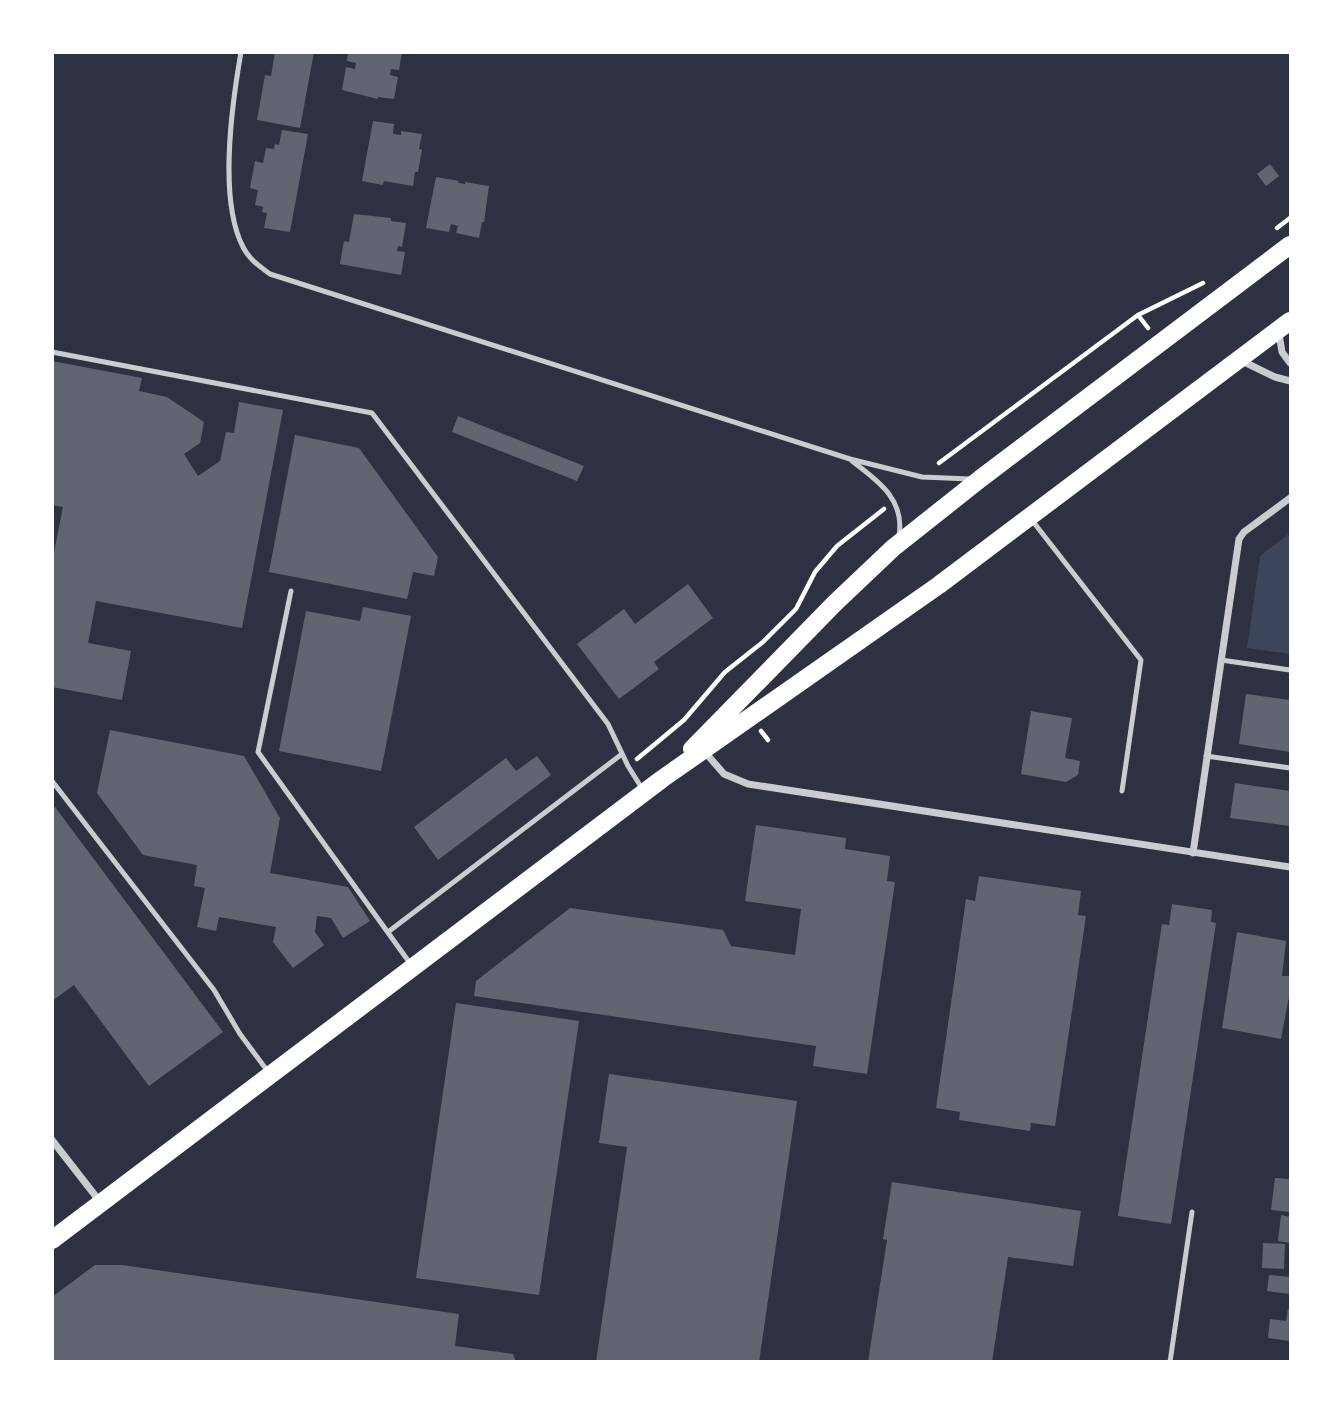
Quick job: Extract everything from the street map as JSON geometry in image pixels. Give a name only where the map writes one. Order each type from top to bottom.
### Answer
[{"type":"main road","points":[[662,779],[835,603],[893,548],[1290,245]]},
{"type":"main road","points":[[52,1240],[662,779],[939,584],[1284,325]]},
{"type":"street","points":[[1284,325],[1282,352],[1290,363]]},
{"type":"street","points":[[1238,360],[1290,381]]},
{"type":"street","points":[[1193,853],[1239,540],[1244,532],[1290,498]]},
{"type":"street","points":[[704,751],[724,774],[748,784],[1290,867]]},
{"type":"street","points":[[52,1140],[101,1203]]},
{"type":"lane","points":[[241,52],[231,129],[230,178],[234,218],[245,251],[270,274],[850,459],[922,477],[942,480],[980,479]]},
{"type":"lane","points":[[52,352],[372,414],[608,723],[628,766],[645,793]]},
{"type":"lane","points":[[850,459],[883,485],[895,501],[900,530],[893,548]]},
{"type":"lane","points":[[1029,517],[1141,660],[1122,791]]},
{"type":"lane","points":[[291,591],[258,752],[414,969]]},
{"type":"lane","points":[[1220,660],[1290,670]]},
{"type":"lane","points":[[388,932],[622,754]]},
{"type":"lane","points":[[1206,756],[1290,768]]},
{"type":"lane","points":[[52,780],[214,990],[240,1034],[271,1076]]},
{"type":"lane","points":[[1170,1362],[1192,1212]]},
{"type":"path","points":[[1270,233],[1290,218]]},
{"type":"path","points":[[979,433],[1138,315],[1211,278]]},
{"type":"path","points":[[1138,315],[1149,330],[1143,334]]},
{"type":"path","points":[[628,766],[684,720],[725,673],[763,642],[796,609],[815,572],[837,546],[865,524]]},
{"type":"shaded area","points":[[1290,533],[1290,654],[1247,648],[1260,556]]},
{"type":"building","points":[[275,52],[314,52],[300,128],[257,120],[265,75],[271,76]]},
{"type":"building","points":[[348,52],[402,52],[399,70],[391,69],[390,75],[398,77],[394,99],[378,99],[342,90],[346,67],[355,69],[356,63],[347,61]]},
{"type":"building","points":[[373,121],[394,124],[393,134],[401,135],[401,131],[422,134],[419,149],[422,150],[413,186],[384,181],[383,185],[362,181]]},
{"type":"building","points":[[282,130],[308,134],[290,232],[264,228],[267,213],[262,212],[263,207],[255,205],[258,190],[250,188],[255,161],[263,163],[266,148],[274,149],[275,144],[279,145]]},
{"type":"building","points":[[1270,164],[1279,176],[1266,186],[1257,174]]},
{"type":"building","points":[[436,177],[459,181],[458,183],[489,186],[479,238],[456,233],[458,226],[451,224],[449,232],[426,228]]},
{"type":"building","points":[[354,214],[391,218],[391,221],[406,223],[402,247],[398,246],[397,251],[405,252],[401,275],[340,264],[344,241],[349,242]]},
{"type":"building","points":[[52,361],[142,378],[139,391],[167,397],[204,422],[200,443],[184,454],[198,476],[220,461],[226,432],[234,433],[239,402],[283,410],[242,628],[96,601],[88,643],[131,651],[122,700],[52,687],[52,562],[63,507],[52,505]]},
{"type":"building","points":[[458,416],[584,466],[577,481],[452,432]]},
{"type":"building","points":[[295,435],[359,448],[438,557],[434,576],[413,572],[407,599],[269,572]]},
{"type":"building","points":[[688,584],[713,618],[654,662],[659,669],[619,699],[577,644],[624,609],[635,624]]},
{"type":"building","points":[[363,607],[411,616],[381,771],[279,751],[306,611],[360,621]]},
{"type":"building","points":[[1246,694],[1290,700],[1290,752],[1239,744]]},
{"type":"building","points":[[1031,711],[1072,718],[1065,758],[1080,761],[1078,775],[1066,782],[1021,774]]},
{"type":"building","points":[[110,730],[244,756],[280,818],[270,873],[348,887],[370,921],[343,938],[331,918],[317,916],[315,932],[324,945],[293,968],[273,942],[276,927],[219,917],[216,931],[197,927],[205,888],[194,886],[197,865],[143,855],[97,793]]},
{"type":"building","points":[[537,756],[551,775],[438,860],[414,827],[506,758],[516,771]]},
{"type":"building","points":[[1235,783],[1290,791],[1290,826],[1230,818]]},
{"type":"building","points":[[52,803],[223,1032],[149,1086],[74,985],[52,1001]]},
{"type":"building","points":[[756,825],[846,838],[845,849],[890,856],[887,881],[895,882],[867,1074],[813,1066],[816,1046],[474,996],[476,981],[570,908],[723,930],[731,946],[795,955],[801,909],[745,901]]},
{"type":"building","points":[[979,876],[1081,891],[1078,915],[1086,916],[1055,1126],[1031,1123],[1030,1131],[959,1120],[960,1112],[936,1108],[966,899],[975,901]]},
{"type":"building","points":[[1172,904],[1212,910],[1211,922],[1216,923],[1171,1224],[1118,1216],[1162,924],[1169,925]]},
{"type":"building","points":[[1237,932],[1286,941],[1282,976],[1290,976],[1290,991],[1281,1039],[1222,1028]]},
{"type":"building","points":[[456,1003],[579,1021],[539,1295],[416,1278]]},
{"type":"building","points":[[609,1074],[797,1101],[759,1362],[596,1362],[627,1147],[599,1143]]},
{"type":"building","points":[[1275,1178],[1290,1179],[1290,1212],[1271,1210]]},
{"type":"building","points":[[892,1182],[1081,1211],[1073,1266],[1008,1257],[992,1362],[868,1362],[887,1240],[883,1239]]},
{"type":"building","points":[[1281,1215],[1290,1217],[1290,1243],[1278,1241]]},
{"type":"building","points":[[1263,1243],[1285,1244],[1284,1269],[1262,1268]]},
{"type":"building","points":[[95,1265],[122,1265],[459,1314],[455,1346],[513,1354],[516,1362],[52,1362],[52,1297]]},
{"type":"building","points":[[1269,1275],[1290,1277],[1290,1294],[1267,1291]]},
{"type":"building","points":[[1288,1309],[1290,1341],[1268,1338],[1270,1319],[1286,1321]]}]
